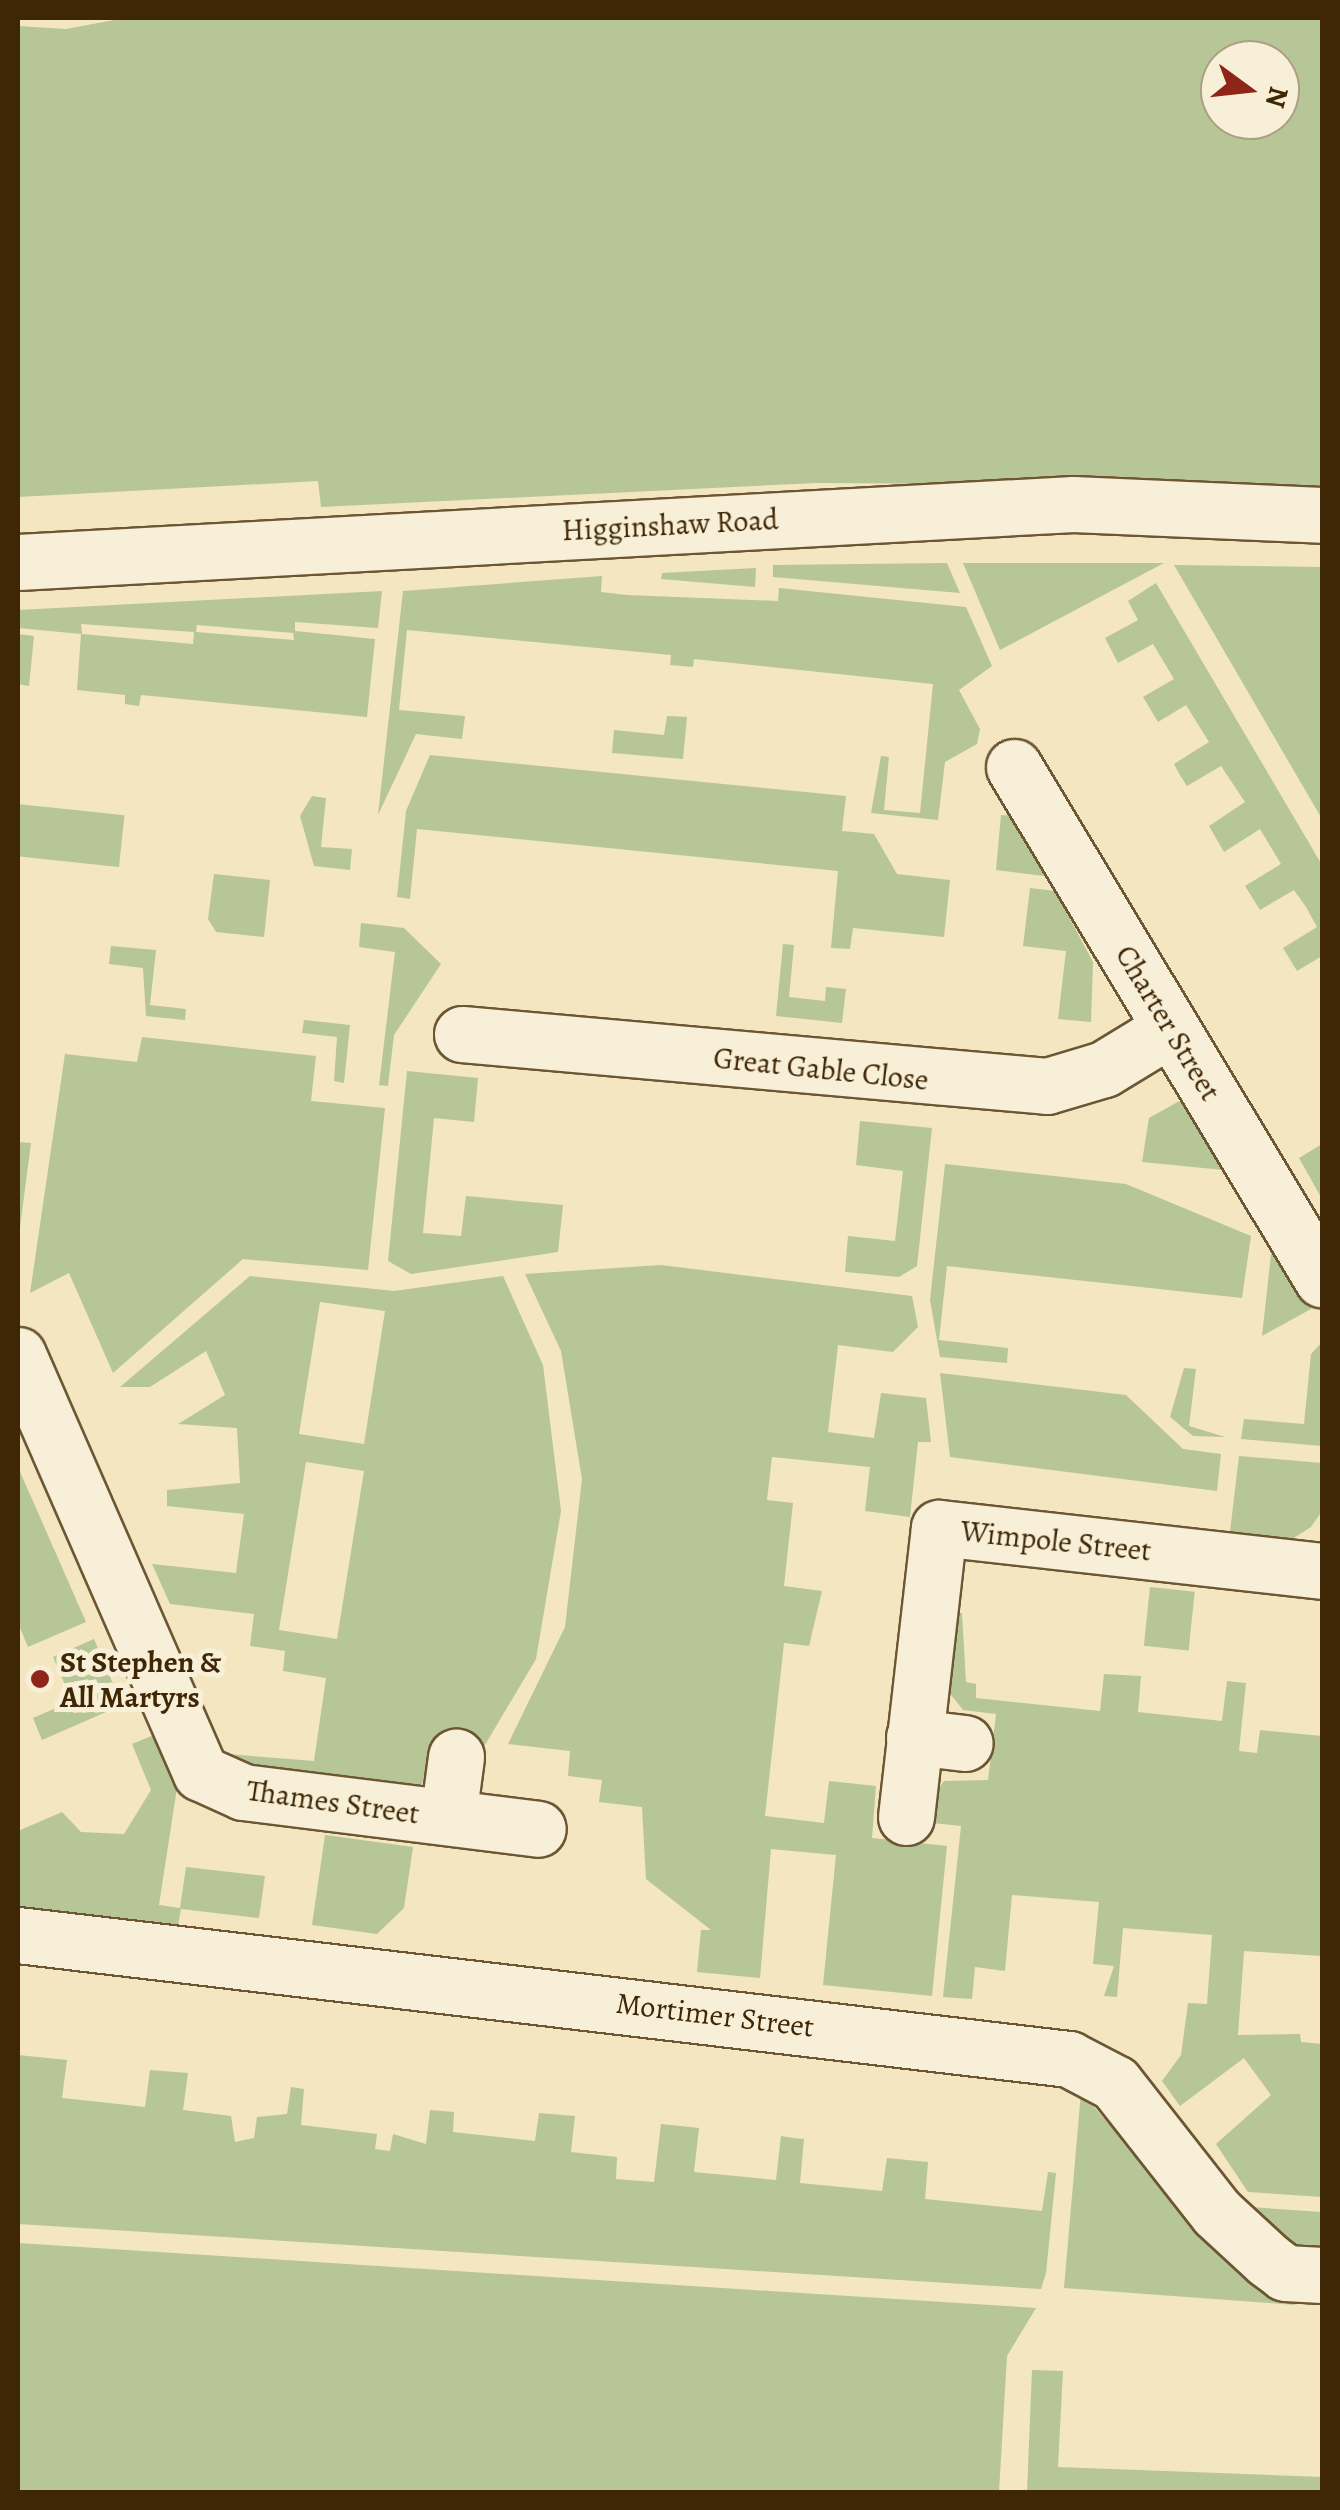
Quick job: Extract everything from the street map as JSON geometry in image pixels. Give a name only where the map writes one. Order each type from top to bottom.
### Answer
[{"type":"street","name":"Higginshaw Road","points":[[18,562],[1073,504],[1322,515]]},
{"type":"street","name":"Charter Street","points":[[1014,767],[1168,1030],[1322,1279]]},
{"type":"street","name":"Great Gable Close","points":[[462,1034],[1047,1086],[1104,1069],[1168,1030]]},
{"type":"street","name":"Thames Street","points":[[18,1356],[30,1416],[201,1772],[244,1792],[538,1829]]},
{"type":"street","name":"Wimpole Street","points":[[906,1817],[940,1740],[939,1528],[1322,1570]]},
{"type":"street","name":"Thames Street","points":[[448,1818],[456,1757]]},
{"type":"street","name":"Mortimer Street","points":[[18,1935],[1070,2060],[1114,2083],[1216,2213],[1268,2260],[1285,2273],[1322,2275]]},
{"type":"green space","points":[[125,18],[1322,18],[1322,486],[816,483],[321,507],[318,481],[18,497],[18,26],[66,29]]},
{"type":"green space","points":[[947,563],[960,593],[773,577],[773,565]]},
{"type":"green space","points":[[963,563],[1164,563],[1000,650]]},
{"type":"green space","points":[[1174,565],[1322,567],[1322,819]]},
{"type":"green space","points":[[756,568],[755,587],[661,579],[662,573]]},
{"type":"green space","points":[[602,576],[601,592],[627,595],[778,601],[779,588],[966,607],[992,666],[959,690],[980,729],[977,744],[945,762],[938,820],[871,813],[881,756],[889,757],[884,810],[920,813],[933,684],[694,659],[693,667],[670,665],[671,655],[407,630],[399,710],[465,716],[462,739],[416,734],[378,815],[403,591]]},
{"type":"green space","points":[[1156,583],[1322,865],[1322,956],[1297,971],[1283,948],[1317,927],[1306,907],[1294,890],[1260,910],[1245,886],[1281,864],[1260,829],[1224,852],[1209,826],[1245,802],[1221,766],[1187,786],[1174,764],[1209,742],[1186,705],[1158,722],[1143,697],[1174,679],[1153,644],[1118,663],[1105,638],[1138,620],[1128,601]]},
{"type":"green space","points":[[382,591],[378,628],[295,622],[295,631],[375,639],[367,717],[141,695],[139,706],[125,704],[125,695],[77,690],[81,634],[18,628],[18,610]],"holes":[[[81,624],[194,632],[193,644],[82,634]],[[197,625],[293,633],[294,640],[196,632]]]},
{"type":"green space","points":[[18,634],[34,636],[29,686],[18,684]]},
{"type":"green space","points":[[667,716],[687,717],[683,759],[612,753],[614,730],[664,735]]},
{"type":"green space","points":[[430,755],[846,796],[842,831],[874,834],[897,874],[950,880],[944,937],[853,928],[850,949],[831,948],[838,871],[417,829],[410,899],[397,897],[406,811]]},
{"type":"green space","points":[[312,796],[326,798],[321,847],[352,849],[350,870],[314,866],[300,816]]},
{"type":"green space","points":[[18,804],[124,815],[119,867],[18,856]]},
{"type":"green space","points":[[1001,815],[1015,816],[1060,878],[996,870]]},
{"type":"green space","points":[[214,874],[270,880],[264,937],[216,932],[208,919]]},
{"type":"green space","points":[[1030,888],[1055,891],[1093,962],[1091,1022],[1058,1019],[1066,951],[1023,946]]},
{"type":"green space","points":[[361,923],[404,928],[441,964],[394,1035],[388,1086],[379,1085],[395,952],[359,947]]},
{"type":"green space","points":[[783,944],[794,945],[789,997],[825,1001],[826,987],[846,989],[842,1023],[776,1016]]},
{"type":"green space","points":[[111,946],[156,950],[150,1005],[186,1009],[185,1020],[146,1016],[143,968],[109,964]]},
{"type":"green space","points":[[304,1020],[350,1025],[344,1083],[334,1081],[337,1037],[302,1033]]},
{"type":"green space","points":[[142,1037],[316,1056],[311,1101],[385,1108],[368,1270],[243,1259],[113,1373],[69,1273],[30,1293],[65,1054],[137,1062]]},
{"type":"green space","points":[[407,1071],[478,1078],[474,1122],[434,1118],[423,1233],[461,1236],[466,1196],[563,1205],[558,1252],[411,1274],[388,1261]]},
{"type":"green space","points":[[1183,1099],[1234,1171],[1142,1162],[1149,1118]]},
{"type":"green space","points":[[860,1121],[932,1128],[917,1266],[899,1277],[845,1272],[848,1236],[895,1241],[903,1171],[856,1165]]},
{"type":"green space","points":[[18,1142],[31,1143],[18,1243]]},
{"type":"green space","points":[[1322,1144],[1322,1199],[1299,1158]]},
{"type":"green space","points":[[945,1164],[1126,1184],[1251,1236],[1242,1298],[947,1266],[939,1340],[1008,1348],[1007,1363],[940,1357],[930,1300]]},
{"type":"green space","points":[[1273,1236],[1311,1309],[1262,1336]]},
{"type":"green space","points":[[661,1265],[912,1296],[918,1327],[893,1352],[838,1345],[828,1432],[874,1438],[881,1393],[926,1398],[931,1442],[918,1442],[910,1517],[865,1511],[870,1467],[772,1457],[767,1500],[793,1503],[784,1586],[822,1591],[809,1646],[784,1643],[765,1816],[824,1823],[829,1781],[876,1786],[872,1838],[947,1846],[932,1996],[823,1985],[836,1855],[771,1849],[760,1978],[697,1972],[701,1930],[711,1930],[646,1879],[642,1807],[599,1802],[602,1780],[568,1776],[570,1751],[508,1744],[565,1627],[582,1479],[561,1351],[525,1274]]},
{"type":"green space","points":[[250,1276],[394,1291],[503,1276],[543,1365],[561,1511],[536,1659],[482,1750],[432,1744],[422,1784],[409,1793],[245,1773],[214,1753],[314,1761],[326,1678],[283,1671],[285,1651],[250,1646],[254,1614],[170,1604],[152,1564],[236,1573],[244,1514],[167,1506],[167,1490],[240,1483],[237,1428],[178,1424],[225,1395],[206,1351],[150,1387],[120,1387]],"holes":[[[320,1302],[385,1311],[364,1444],[299,1434]],[[306,1462],[364,1471],[337,1639],[279,1630]]]},
{"type":"green space","points":[[1322,1342],[1322,1446],[1241,1439],[1244,1419],[1304,1424],[1311,1354]]},
{"type":"green space","points":[[1184,1368],[1196,1369],[1189,1426],[1225,1437],[1193,1436],[1170,1417]]},
{"type":"green space","points":[[940,1373],[1126,1395],[1183,1449],[1221,1454],[1217,1491],[950,1457]]},
{"type":"green space","points":[[1239,1456],[1322,1463],[1322,1511],[1311,1527],[1292,1539],[1230,1532]]},
{"type":"green space","points":[[18,1467],[86,1622],[28,1647],[18,1623]]},
{"type":"green space","points":[[1150,1587],[1195,1592],[1189,1650],[1144,1646]]},
{"type":"green space","points":[[951,1612],[962,1613],[966,1682],[976,1684],[976,1698],[1100,1711],[1104,1674],[1141,1676],[1138,1712],[1222,1721],[1227,1681],[1246,1683],[1239,1751],[1257,1753],[1260,1730],[1322,1736],[1322,1956],[1244,1951],[1238,2035],[1300,2034],[1301,2042],[1322,2044],[1322,2197],[1248,2192],[1216,2144],[1271,2095],[1244,2058],[1180,2106],[1162,2081],[1181,2055],[1188,2003],[1207,2004],[1212,1935],[1123,1928],[1117,1997],[1104,1996],[1114,1966],[1093,1964],[1099,1902],[1012,1895],[1005,1971],[975,1967],[972,1999],[943,1997],[961,1826],[933,1823],[936,1792],[944,1781],[988,1780],[996,1714],[963,1710],[948,1691]]},
{"type":"green space","points":[[94,1639],[122,1705],[42,1740],[33,1718],[72,1701],[53,1657]]},
{"type":"green space","points":[[154,1735],[178,1781],[159,1905],[180,1908],[186,1867],[265,1876],[259,1918],[181,1909],[178,1926],[18,1910],[18,1831],[62,1812],[81,1832],[124,1834],[151,1790],[132,1744]]},
{"type":"green space","points":[[325,1835],[413,1847],[404,1908],[377,1934],[312,1925]]},
{"type":"green space","points":[[18,2055],[67,2060],[62,2098],[145,2107],[150,2070],[188,2073],[183,2110],[231,2116],[235,2142],[254,2138],[257,2117],[287,2114],[291,2087],[304,2089],[301,2125],[377,2134],[375,2149],[390,2151],[393,2134],[426,2144],[430,2110],[454,2112],[453,2132],[535,2141],[539,2113],[575,2116],[571,2152],[617,2157],[616,2179],[654,2182],[661,2124],[699,2128],[694,2172],[776,2180],[781,2136],[804,2139],[800,2183],[882,2191],[887,2158],[928,2162],[925,2199],[1042,2211],[1048,2172],[1056,2173],[1046,2273],[1041,2289],[18,2224]]},
{"type":"green space","points":[[1081,2092],[1221,2253],[1296,2305],[1064,2288]]},
{"type":"green space","points":[[1250,2207],[1322,2212],[1322,2251],[1289,2248]]},
{"type":"green space","points":[[18,2243],[1036,2308],[1007,2356],[999,2492],[18,2492]]},
{"type":"green space","points":[[1032,2370],[1063,2371],[1058,2467],[1322,2477],[1322,2492],[1027,2492]]},
{"type":"place","name":"St Stephen & All Martyrs","points":[[40,1679]]}]
